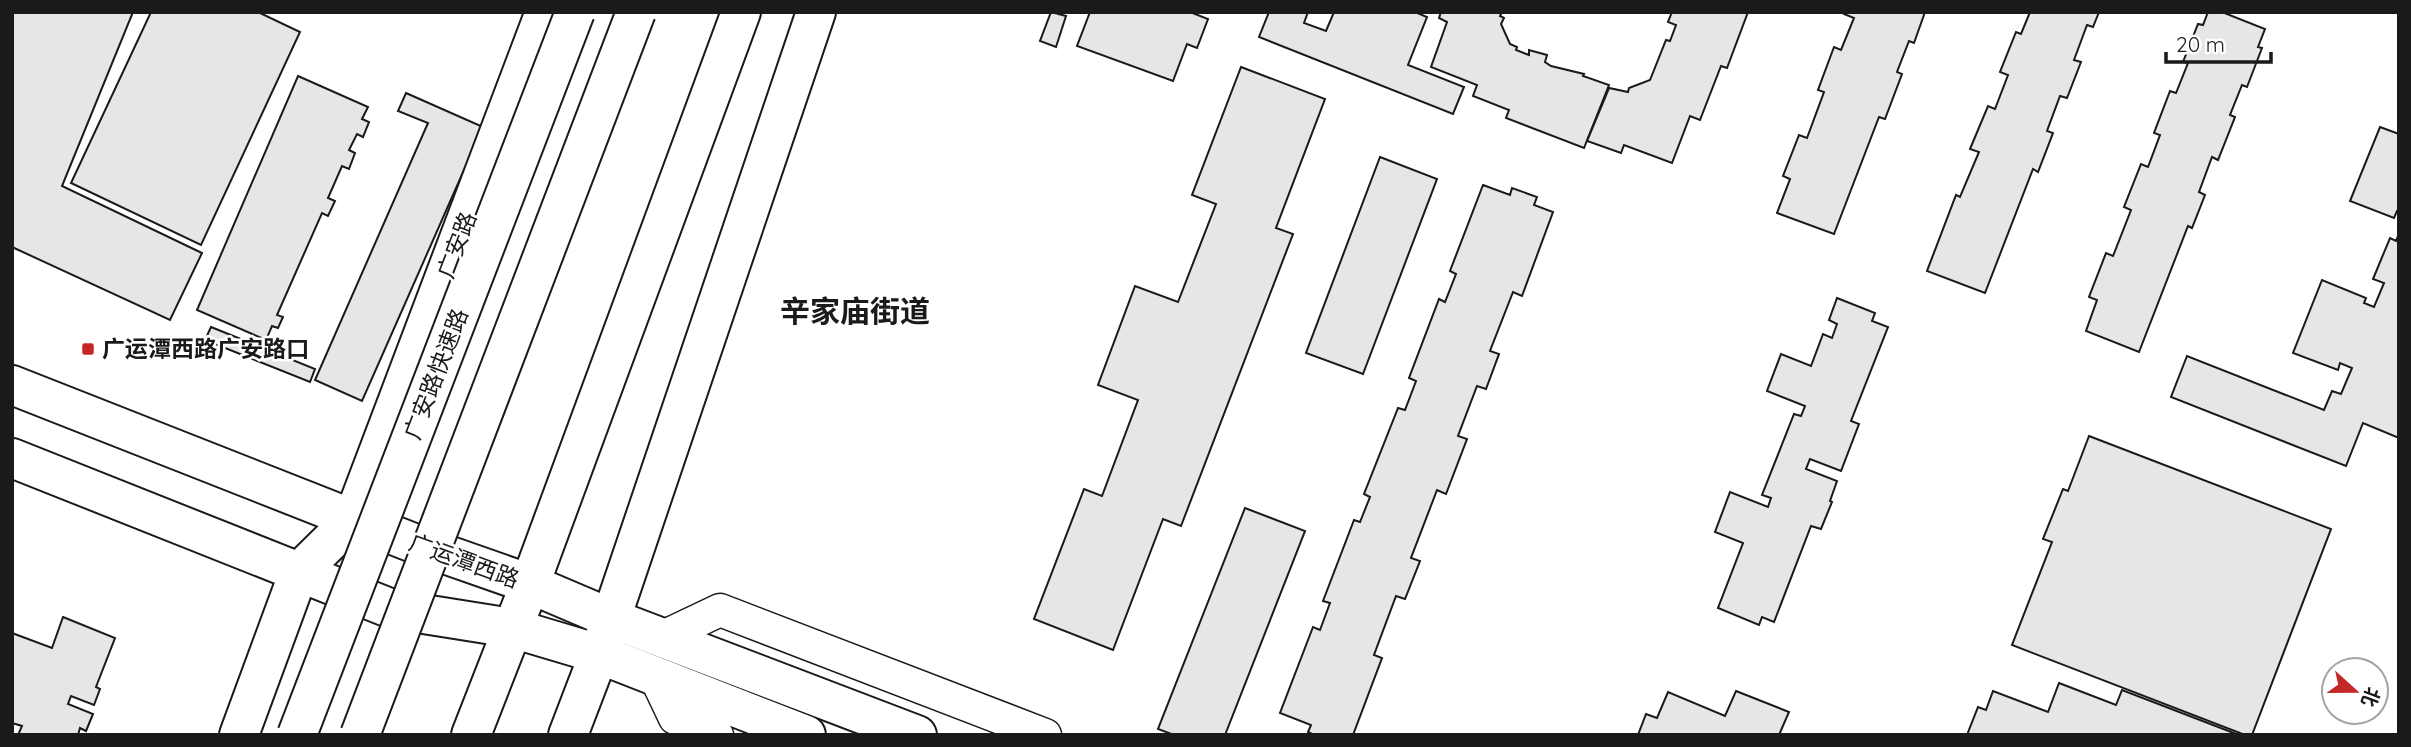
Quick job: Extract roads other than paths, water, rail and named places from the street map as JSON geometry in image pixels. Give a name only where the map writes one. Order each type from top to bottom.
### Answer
[{"type":"main road","name":"广安路","points":[[239,735],[299,572],[354,519],[545,12]]},
{"type":"main road","name":"广安路快速路","points":[[297,735],[575,12]]},
{"type":"main road","points":[[346,735],[617,12]]},
{"type":"main road","points":[[360,735],[636,12]]},
{"type":"main road","points":[[471,735],[530,584],[741,12]]},
{"type":"main road","points":[[568,735],[605,636],[816,12]]},
{"type":"main road","name":"广运潭西路","points":[[12,385],[416,544],[530,584],[605,636],[655,676],[806,735]]},
{"type":"main road","name":"广运潭西路","points":[[12,458],[392,609],[512,628],[661,638],[917,735]]},
{"type":"street","points":[[661,638],[720,610],[1045,735]]},
{"type":"street","points":[[655,676],[675,718],[717,735]]},
{"type":"place","name":"广运潭西路广安路口","points":[[88,349]]},
{"type":"district","name":"辛家庙街道","points":[[855,312]]}]
